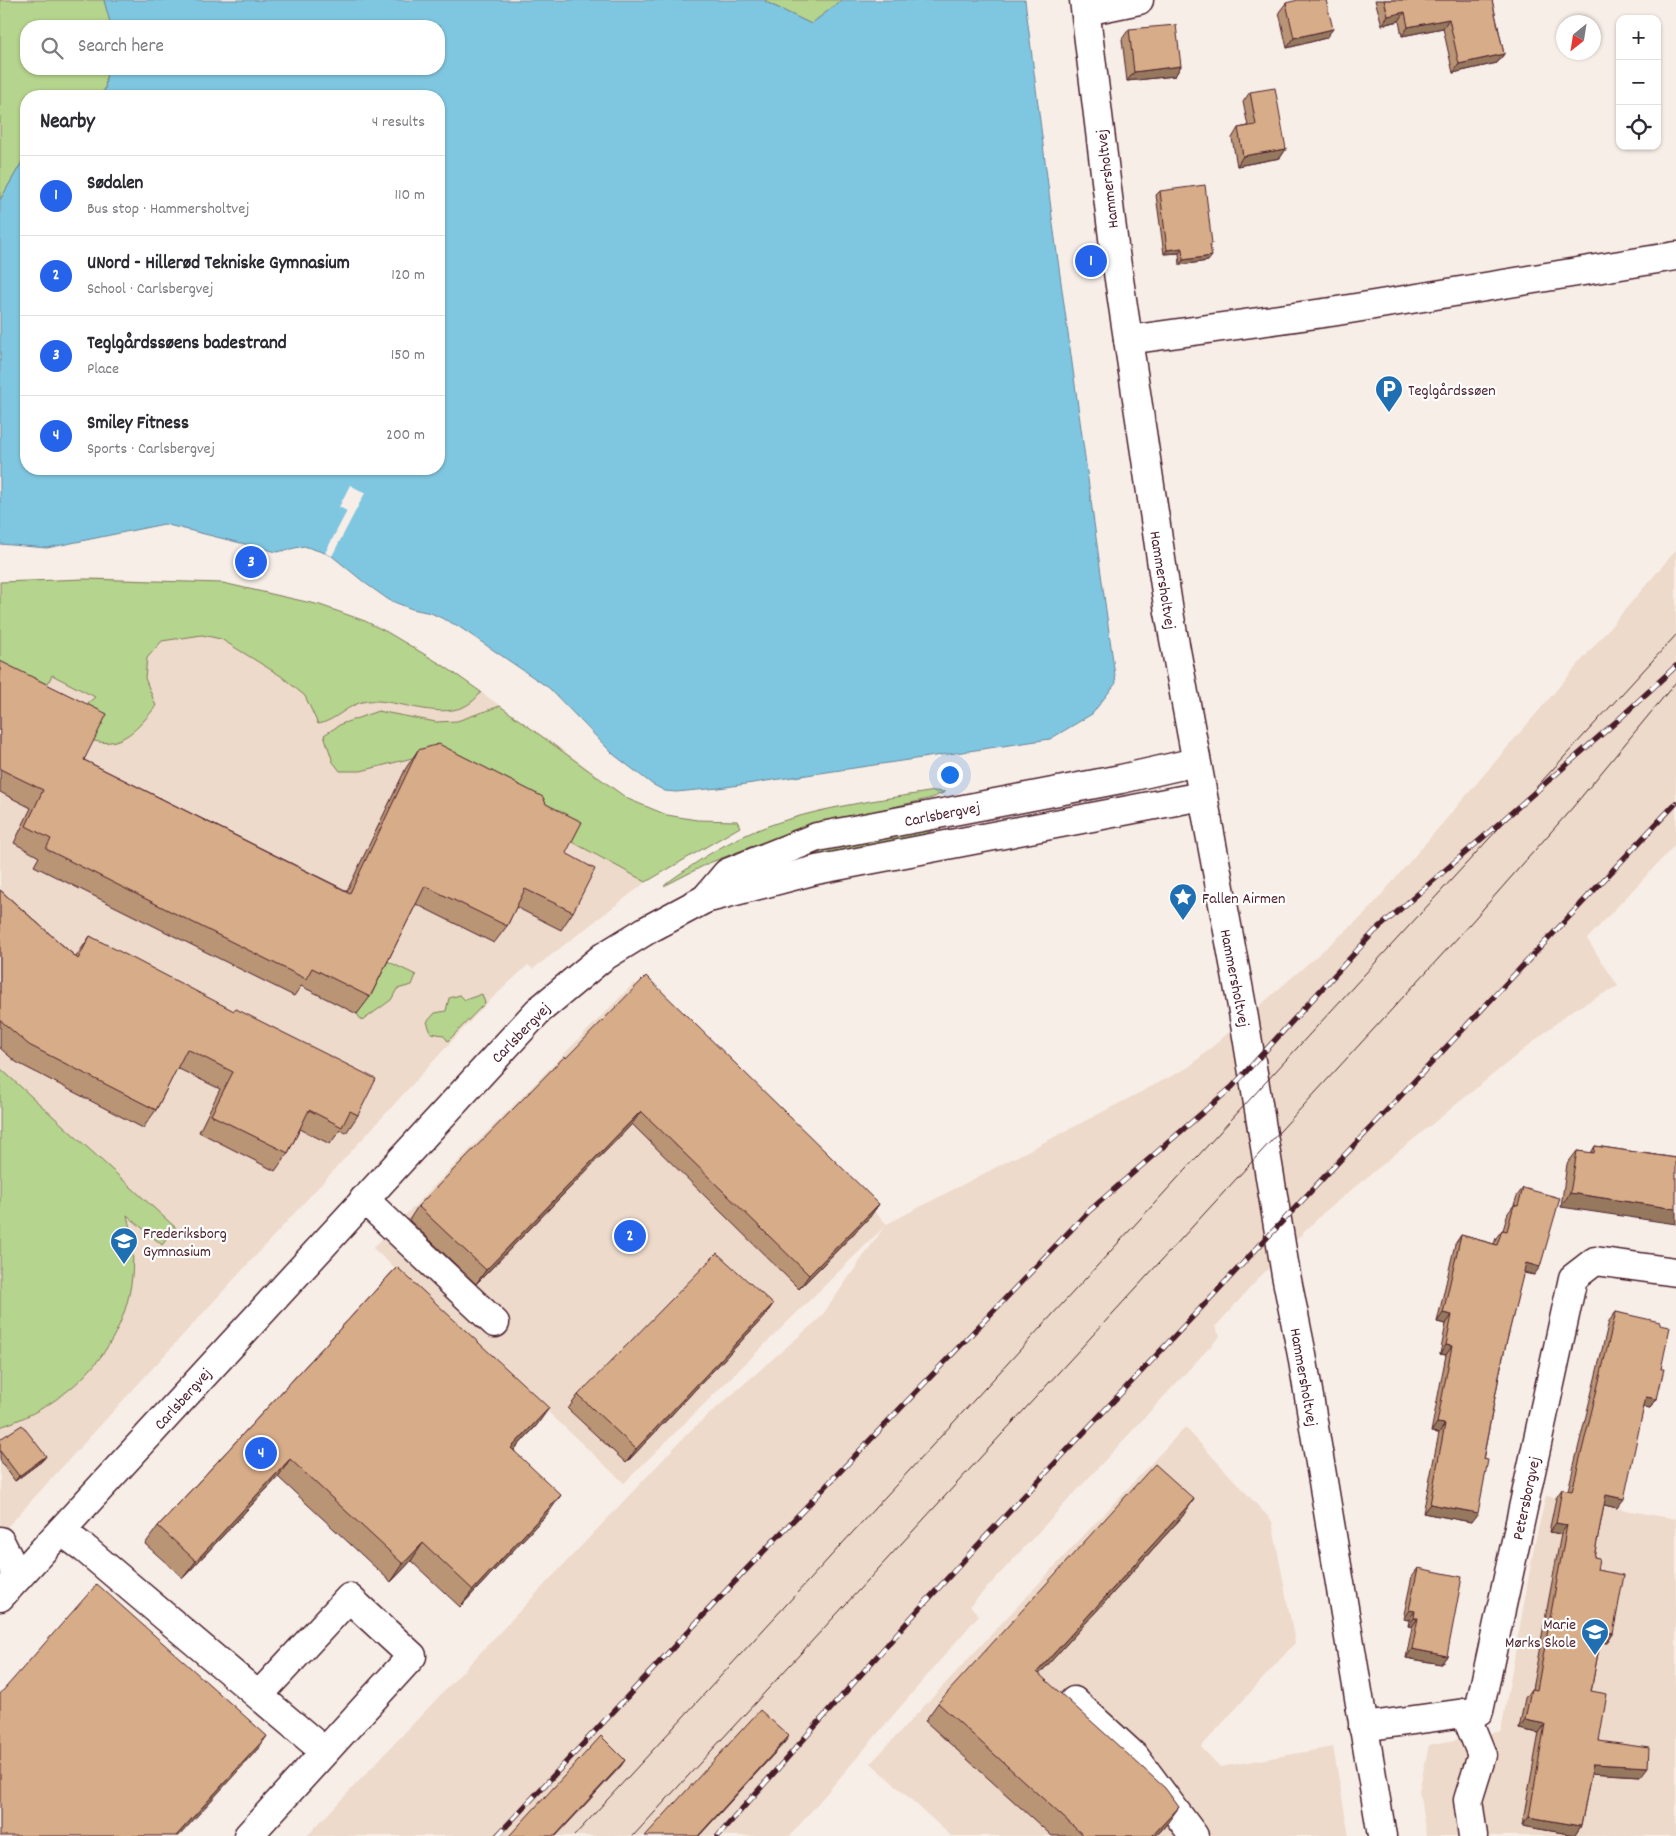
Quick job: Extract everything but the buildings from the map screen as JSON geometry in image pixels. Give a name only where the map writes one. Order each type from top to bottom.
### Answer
[{"type":"street","points":[[1085,6],[1139,0]]},
{"type":"street","name":"Hammersholtvej","points":[[1085,6],[1114,246],[1169,612],[1243,1012],[1382,1836]]},
{"type":"street","points":[[1128,340],[1331,312],[1676,256]]},
{"type":"street","name":"Carlsbergvej","points":[[704,900],[727,873],[818,837],[1121,779],[1196,762]]},
{"type":"street","name":"Carlsbergvej","points":[[0,1597],[538,1011],[603,957],[647,930],[704,900],[816,870],[1202,796]]},
{"type":"street","points":[[364,1199],[495,1323]]},
{"type":"street","name":"Petersborgvej","points":[[1363,1727],[1479,1711],[1573,1278],[1595,1261],[1676,1272]]},
{"type":"street","points":[[61,1530],[324,1750]]},
{"type":"street","points":[[0,1541],[18,1577]]},
{"type":"street","points":[[248,1836],[324,1750],[412,1656],[349,1598],[259,1695]]},
{"type":"street","points":[[1074,1701],[1135,1757],[1194,1836]]},
{"type":"street","points":[[1465,1713],[1482,1755],[1468,1800],[1473,1836]]},
{"type":"shaded area","points":[[1676,550],[1676,844],[1587,939],[1618,986],[1571,1011],[1323,1213],[1260,1277],[1215,1327],[1220,1336],[970,1606],[979,1615],[790,1836],[307,1836],[690,1431],[821,1317],[884,1227],[624,1483],[373,1248],[634,983],[887,1224],[1189,1067],[1365,914]]},
{"type":"shaded area","name":"Frederiksborg Gymnasium","points":[[95,578],[223,583],[320,605],[365,621],[412,646],[444,666],[582,764],[695,852],[646,882],[533,969],[528,965],[484,1006],[0,1535],[0,582]]},
{"type":"shaded area","points":[[1185,1427],[1272,1521],[1295,1643],[1201,1747],[1220,1767],[1333,1747],[1349,1836],[951,1836],[871,1763]]},
{"type":"shaded area","name":"Marie Mørks Skole","points":[[1546,1496],[1676,1519],[1676,1836],[1426,1836],[1419,1791],[1429,1745],[1501,1731],[1535,1542]]},
{"type":"green space","points":[[0,0],[104,0],[110,20],[20,20],[20,75],[106,75],[105,90],[20,90],[20,165],[0,200]]},
{"type":"green space","points":[[765,0],[842,0],[811,24]]},
{"type":"green space","points":[[85,579],[223,583],[320,605],[365,621],[387,632],[444,666],[481,692],[470,703],[457,709],[443,711],[381,701],[360,702],[331,719],[318,724],[305,696],[281,676],[221,639],[202,635],[162,641],[147,658],[145,678],[156,706],[143,722],[128,735],[111,742],[91,740],[83,707],[95,697],[52,675],[38,704],[0,685],[0,582]]},
{"type":"green space","points":[[500,706],[628,799],[667,815],[697,820],[737,821],[740,827],[646,882],[545,827],[432,753],[361,771],[340,771],[333,762],[324,735],[341,724],[378,711],[436,722],[457,721]]},
{"type":"green space","points":[[935,791],[945,792],[932,798],[794,830],[709,863],[664,886],[692,865],[722,847],[753,832],[778,823],[830,809]]},
{"type":"green space","points":[[940,827],[910,841],[753,880],[813,851]]},
{"type":"green space","points":[[385,960],[416,975],[412,985],[397,989],[391,1000],[362,1021],[357,1014]]},
{"type":"green space","points":[[482,994],[485,1003],[448,1041],[443,1035],[431,1033],[427,1022],[435,1013],[446,1011],[449,998],[460,995],[465,1000]]},
{"type":"green space","points":[[0,1068],[176,1228],[162,1245],[127,1215],[133,1251],[131,1286],[122,1317],[108,1346],[88,1372],[63,1395],[33,1413],[0,1427]]},
{"type":"water","points":[[104,0],[765,0],[811,24],[842,0],[1025,0],[1052,217],[1116,683],[1092,714],[1050,739],[719,788],[676,792],[665,791],[652,784],[613,754],[549,688],[458,626],[431,613],[412,609],[389,600],[332,556],[325,553],[304,546],[277,552],[164,524],[47,548],[0,544],[0,200],[20,165],[20,475],[445,475],[445,90],[105,90],[106,75],[445,75],[445,20],[109,20]]},
{"type":"pier","points":[[350,485],[365,493],[332,556],[325,553],[347,511],[339,507]]},
{"type":"tram line","points":[[574,1836],[1676,635]]},
{"type":"tram line","points":[[633,1836],[1461,934],[1573,807],[1676,682]]},
{"type":"railway","points":[[497,1836],[742,1574],[1088,1212],[1232,1087],[1374,932],[1617,721],[1676,666]]},
{"type":"railway","points":[[718,1836],[977,1546],[1676,803]]},
{"type":"place","name":"Sødalen","points":[[1091,261]]},
{"type":"place","name":"Teglgårdssøen","points":[[1389,413]]},
{"type":"place","name":"Teglgårdssøens badestrand","points":[[251,562]]},
{"type":"place","name":"Fallen Airmen","points":[[1183,921]]},
{"type":"place","name":"UNord - Hillerød Tekniske Gymnasium","points":[[630,1236]]},
{"type":"place","name":"Frederiksborg Gymnasium","points":[[124,1265]]},
{"type":"place","name":"Smiley Fitness","points":[[261,1453]]},
{"type":"place","name":"Marie Mørks Skole","points":[[1595,1656]]}]
